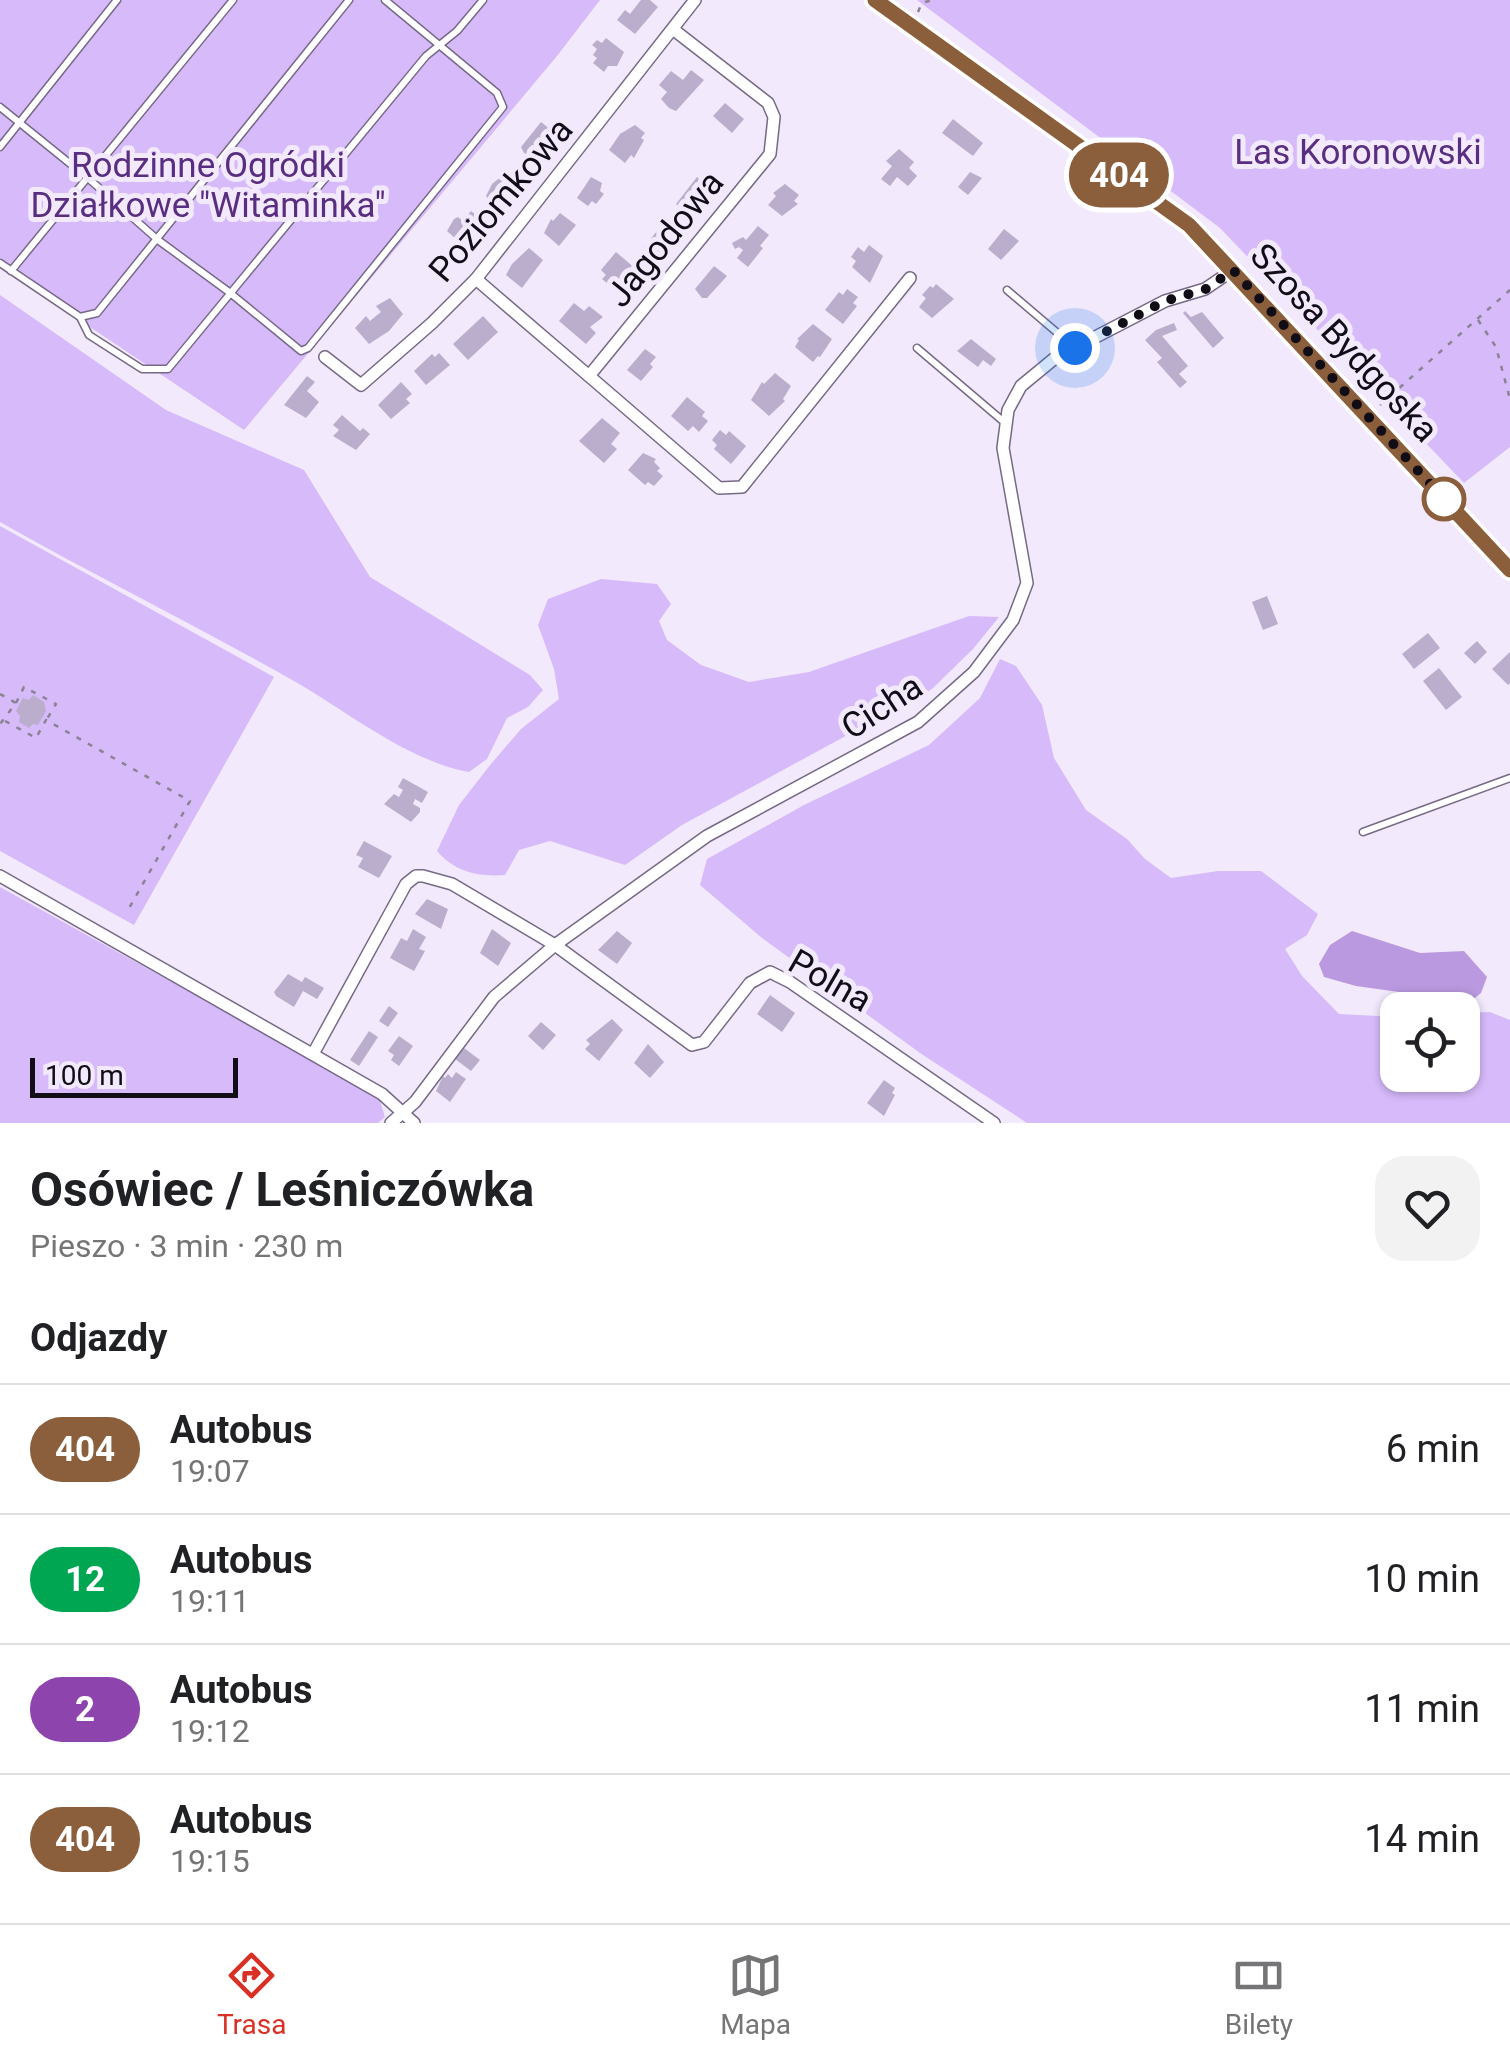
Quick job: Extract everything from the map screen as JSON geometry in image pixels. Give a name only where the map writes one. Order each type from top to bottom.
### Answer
[{"type":"main road","name":"Szosa Bydgoska","points":[[875,0],[1189,225],[1510,570]]},
{"type":"street","name":"Poziomkowa","points":[[325,356],[361,384],[432,323],[476,279],[695,0]]},
{"type":"street","name":"Jagodowa","points":[[589,376],[770,154],[774,117],[768,103],[674,30]]},
{"type":"street","name":"Cicha","points":[[391,1123],[415,1102],[494,996],[554,945],[707,836],[918,722],[974,672],[1013,620],[1027,583],[1005,469],[1005,422],[1020,386],[1055,358],[1165,301],[1206,289],[1233,270]]},
{"type":"street","points":[[476,279],[718,488],[742,487],[910,278]]},
{"type":"street","points":[[0,876],[382,1094],[414,1123]]},
{"type":"street","points":[[313,1054],[406,884],[416,876],[452,884],[554,945]]},
{"type":"street","name":"Polna","points":[[554,945],[692,1044],[704,1042],[750,983],[770,972],[994,1123]]},
{"type":"lane","points":[[0,148],[117,0]]},
{"type":"lane","points":[[11,271],[234,0]]},
{"type":"lane","points":[[80,317],[98,312],[350,0]]},
{"type":"lane","points":[[0,106],[158,240],[302,351],[503,107],[498,93],[386,0]]},
{"type":"lane","points":[[0,263],[80,317],[89,335],[142,369],[168,369],[437,45],[457,32],[483,0]]},
{"type":"lane","points":[[1008,290],[1075,348]]},
{"type":"lane","points":[[917,348],[1005,422]]},
{"type":"lane","points":[[1363,832],[1510,778]]},
{"type":"path","points":[[924,3],[933,0]]},
{"type":"path","points":[[1368,416],[1510,290]]},
{"type":"path","points":[[1478,319],[1496,347],[1510,399]]},
{"type":"path","points":[[24,688],[56,704],[46,720],[36,738],[2,722],[24,688]]},
{"type":"path","points":[[0,694],[16,702]]},
{"type":"path","points":[[46,720],[190,802],[128,910]]},
{"type":"green space","name":"Rodzinne Ogródki Działkowe \"Witaminka\"","points":[[0,0],[600,0],[244,430],[0,267]]},
{"type":"green space","name":"Las Koronowski","points":[[917,0],[1510,0],[1510,447],[1464,483],[1220,228]]},
{"type":"green space","points":[[0,295],[166,410],[304,470],[370,577],[530,675],[543,690],[528,707],[507,718],[487,759],[469,772],[401,747],[315,693],[0,522]]},
{"type":"green space","points":[[0,526],[274,677],[134,925],[0,851]]},
{"type":"green space","points":[[601,579],[657,584],[671,604],[659,621],[667,640],[701,665],[749,682],[809,672],[969,616],[999,617],[932,689],[682,825],[625,865],[550,841],[519,850],[505,875],[476,874],[459,868],[437,851],[459,805],[521,729],[559,699],[554,669],[538,625],[548,599]]},
{"type":"green space","points":[[1000,659],[1016,666],[1042,705],[1054,758],[1086,810],[1171,878],[1218,871],[1261,871],[1318,914],[1307,935],[1285,949],[1302,976],[1339,1014],[1380,1016],[1380,1092],[1480,1092],[1480,1012],[1510,1020],[1510,1123],[1027,1123],[920,1053],[762,938],[700,885],[707,859],[804,805],[929,745],[980,698]]},
{"type":"green space","points":[[0,887],[369,1091],[380,1101],[385,1117],[378,1123],[0,1123]]},
{"type":"shaded area","points":[[1352,931],[1420,953],[1464,951],[1487,977],[1480,994],[1399,992],[1356,986],[1324,977],[1319,964],[1330,945]]},
{"type":"building","points":[[641,0],[650,0],[658,7],[635,34],[617,20],[625,10],[630,14]]},
{"type":"building","points":[[606,38],[624,52],[617,66],[608,66],[604,72],[593,63],[597,49],[592,45]]},
{"type":"building","points":[[691,70],[704,80],[676,111],[669,108],[661,99],[667,92],[659,85],[671,71],[683,80]]},
{"type":"building","points":[[725,103],[744,119],[732,133],[713,116]]},
{"type":"building","points":[[953,119],[983,143],[973,156],[942,133]]},
{"type":"building","points":[[541,122],[556,134],[536,159],[521,147]]},
{"type":"building","points":[[635,125],[645,133],[641,138],[644,140],[634,158],[631,155],[625,163],[609,150],[620,134]]},
{"type":"building","points":[[899,149],[914,162],[909,168],[917,176],[908,186],[897,177],[890,186],[881,179],[892,166],[886,161]]},
{"type":"building","points":[[970,172],[982,178],[968,195],[958,187]]},
{"type":"building","points":[[502,176],[517,188],[501,207],[494,207],[486,196]]},
{"type":"building","points":[[591,177],[602,183],[600,191],[604,194],[596,204],[592,201],[588,206],[577,198]]},
{"type":"building","points":[[697,177],[711,189],[690,215],[676,204]]},
{"type":"building","points":[[785,184],[799,195],[794,201],[798,204],[782,216],[768,205],[776,196],[773,193]]},
{"type":"building","points":[[471,211],[482,220],[472,229],[478,233],[466,248],[447,231],[454,219],[463,221]]},
{"type":"building","points":[[560,213],[576,225],[559,246],[544,233],[551,219]]},
{"type":"building","points":[[662,225],[676,237],[658,258],[644,247]]},
{"type":"building","points":[[758,226],[769,235],[748,267],[737,258],[743,250],[735,249],[732,243],[743,237],[746,240]]},
{"type":"building","points":[[1004,229],[1019,241],[1001,260],[988,249]]},
{"type":"building","points":[[869,245],[883,256],[870,283],[852,267],[856,261],[851,257],[858,247],[864,252]]},
{"type":"building","points":[[529,248],[543,260],[522,288],[506,275]]},
{"type":"building","points":[[616,252],[643,275],[634,286],[628,281],[618,292],[602,279],[606,275],[601,270]]},
{"type":"building","points":[[714,266],[727,276],[707,298],[702,298],[695,289]]},
{"type":"building","points":[[936,284],[954,299],[932,318],[919,307],[926,298],[922,295]]},
{"type":"building","points":[[847,289],[858,297],[853,303],[857,306],[843,324],[825,310],[839,292],[843,295]]},
{"type":"building","points":[[390,298],[403,314],[389,331],[369,344],[355,328],[366,316],[370,321],[381,312],[376,306]]},
{"type":"building","points":[[574,303],[584,311],[589,306],[603,317],[590,327],[596,333],[586,344],[559,321]]},
{"type":"building","points":[[1185,311],[1191,317],[1202,312],[1224,338],[1213,348]]},
{"type":"building","points":[[483,316],[498,332],[468,360],[453,344]]},
{"type":"building","points":[[1174,323],[1177,330],[1162,336],[1188,366],[1179,374],[1187,382],[1180,388],[1157,362],[1162,358],[1145,340],[1156,330]]},
{"type":"building","points":[[813,324],[832,339],[813,362],[795,347],[797,339]]},
{"type":"building","points":[[971,339],[996,359],[991,366],[983,360],[978,367],[957,351]]},
{"type":"building","points":[[645,349],[656,357],[641,381],[627,370]]},
{"type":"building","points":[[439,353],[450,365],[426,385],[414,371],[432,354],[435,357]]},
{"type":"building","points":[[775,373],[791,386],[785,401],[769,416],[751,400],[762,382]]},
{"type":"building","points":[[307,376],[315,382],[307,391],[319,402],[306,418],[284,405]]},
{"type":"building","points":[[401,382],[412,394],[406,399],[410,403],[391,419],[378,405]]},
{"type":"building","points":[[687,397],[705,412],[702,416],[708,421],[699,432],[693,426],[688,431],[671,416]]},
{"type":"building","points":[[342,415],[360,431],[363,428],[370,434],[356,450],[333,436],[339,430],[333,425]]},
{"type":"building","points":[[602,418],[620,433],[611,444],[617,449],[604,463],[579,441]]},
{"type":"building","points":[[720,430],[726,435],[729,431],[746,446],[731,464],[714,449],[717,445],[712,440]]},
{"type":"building","points":[[643,453],[656,459],[654,462],[660,468],[657,471],[663,476],[654,486],[648,482],[645,485],[628,470]]},
{"type":"building","points":[[1267,596],[1278,624],[1263,630],[1252,602]]},
{"type":"building","points":[[1428,633],[1440,648],[1414,669],[1402,654]]},
{"type":"building","points":[[1477,641],[1487,652],[1475,664],[1464,653]]},
{"type":"building","points":[[1510,652],[1510,683],[1508,685],[1492,669]]},
{"type":"building","points":[[1439,668],[1462,697],[1446,710],[1423,681]]},
{"type":"building","points":[[33,695],[44,702],[46,711],[38,725],[29,728],[19,722],[16,711],[23,698],[29,700]]},
{"type":"building","points":[[403,778],[428,792],[422,803],[415,799],[413,804],[420,812],[411,822],[384,804],[394,794],[399,797],[403,790],[398,787]]},
{"type":"building","points":[[364,841],[392,856],[379,878],[358,867],[363,858],[356,855]]},
{"type":"building","points":[[427,899],[448,909],[441,929],[415,914]]},
{"type":"building","points":[[413,929],[426,937],[419,949],[425,951],[414,971],[390,958],[401,938],[407,941]]},
{"type":"building","points":[[492,929],[511,943],[498,966],[480,953]]},
{"type":"building","points":[[617,931],[632,943],[617,964],[598,950]]},
{"type":"building","points":[[288,974],[302,982],[305,977],[324,988],[317,999],[303,991],[294,1007],[274,992]]},
{"type":"building","points":[[770,995],[795,1013],[782,1032],[757,1014]]},
{"type":"building","points":[[389,1006],[398,1013],[388,1027],[379,1021]]},
{"type":"building","points":[[612,1019],[623,1030],[599,1061],[585,1049],[590,1044],[586,1040]]},
{"type":"building","points":[[541,1022],[556,1035],[543,1050],[528,1036]]},
{"type":"building","points":[[369,1031],[378,1037],[359,1066],[350,1060]]},
{"type":"building","points":[[399,1036],[413,1046],[399,1066],[388,1051]]},
{"type":"building","points":[[648,1044],[664,1062],[650,1078],[634,1063]]},
{"type":"building","points":[[464,1048],[480,1060],[471,1071],[455,1059]]},
{"type":"building","points":[[456,1072],[466,1079],[450,1102],[436,1091],[443,1076],[448,1074],[452,1078]]},
{"type":"building","points":[[884,1080],[895,1088],[895,1095],[884,1116],[867,1103]]},
{"type":"bus line","name":"404","points":[[875,0],[1189,225],[1510,570]]},
{"type":"route","points":[[1075,348],[1140,312],[1206,289],[1233,270],[1444,499]]}]
